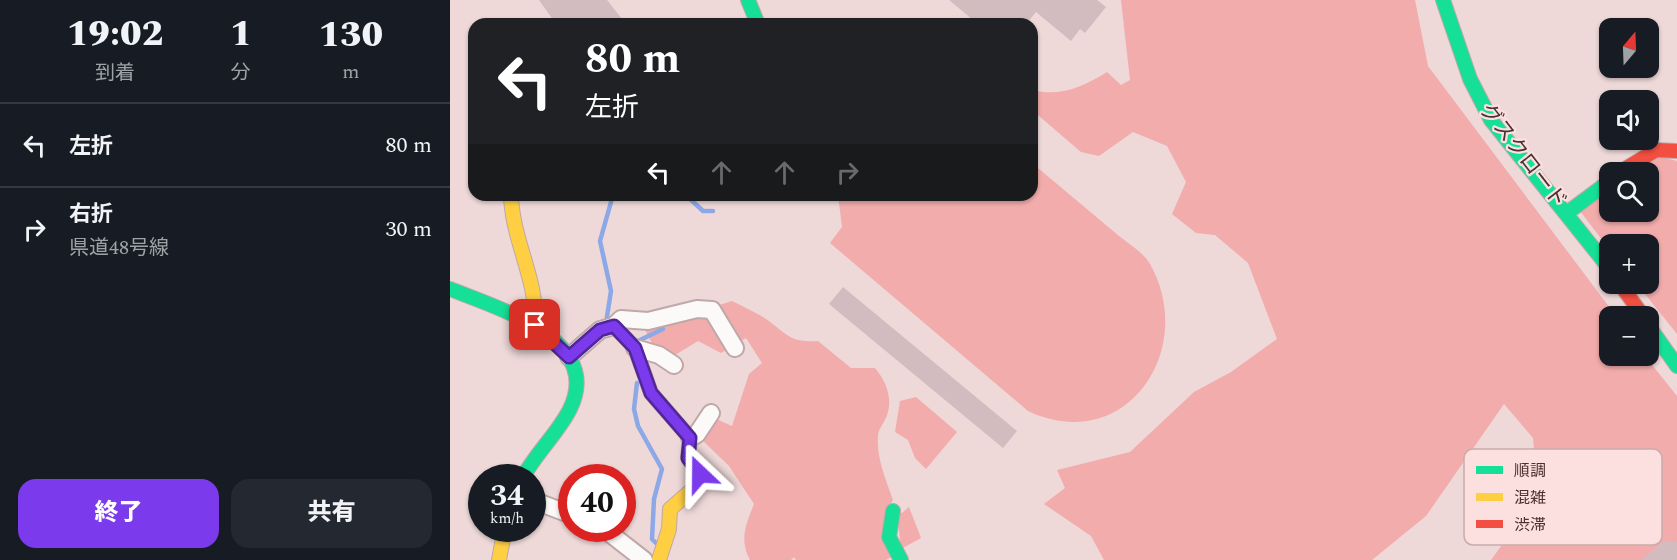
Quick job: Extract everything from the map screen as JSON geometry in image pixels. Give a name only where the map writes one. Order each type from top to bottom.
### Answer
[{"type":"street","points":[[748,0],[751,18]]},
{"type":"street","name":"グスクロード","points":[[1443,0],[1479,100],[1491,120],[1599,255]]},
{"type":"street","points":[[1636,162],[1656,150],[1677,151]]},
{"type":"street","points":[[1567,213],[1599,189]]},
{"type":"street","points":[[511,201],[514,233],[538,308],[535,325]]},
{"type":"street","points":[[450,289],[535,325],[569,357],[579,373],[579,385],[570,409],[540,446],[530,464]]},
{"type":"street","points":[[569,357],[621,319],[648,321],[697,309],[712,310],[735,348]]},
{"type":"street","points":[[609,328],[635,348],[658,355],[674,364]]},
{"type":"street","points":[[1659,341],[1677,366]]},
{"type":"street","points":[[625,542],[654,560],[665,540],[670,509],[700,481],[700,474],[688,458],[690,438],[651,393],[635,348]]},
{"type":"street","points":[[690,438],[697,434],[711,413]]},
{"type":"street","points":[[893,511],[889,537],[901,560]]},
{"type":"street","points":[[499,560],[502,542]]},
{"type":"shaded area","points":[[1121,0],[1415,0],[1428,66],[1608,306],[1599,306],[1599,366],[1653,366],[1677,396],[1677,560],[1491,560],[1502,545],[1662,545],[1662,449],[1534,449],[1533,438],[1504,404],[1473,449],[1464,449],[1464,461],[1426,516],[1372,560],[1104,560],[1091,536],[1044,504],[1065,488],[1057,470],[1130,452],[1194,392],[1231,372],[1277,339],[1248,263],[1215,235],[1196,233],[1172,214],[1186,182],[1167,146],[1133,132],[1099,156],[1081,152],[1038,115],[1038,91],[1071,89],[1107,72],[1121,85],[1130,80]]},
{"type":"shaded area","points":[[1657,156],[1677,161],[1677,334],[1659,312],[1659,306],[1655,306],[1645,294],[1659,294],[1659,234],[1599,234],[1599,236],[1580,211],[1599,197],[1599,222],[1659,222],[1659,162],[1648,162]]},
{"type":"shaded area","points":[[1038,168],[1136,249],[1150,264],[1163,297],[1165,329],[1158,360],[1144,387],[1122,407],[1095,419],[1063,421],[1028,411],[830,243],[842,227],[839,201],[1038,201]]},
{"type":"shaded area","points":[[732,301],[763,317],[793,338],[818,341],[851,368],[875,368],[882,378],[889,396],[889,409],[878,433],[878,444],[882,468],[893,500],[887,510],[893,556],[886,560],[796,560],[794,557],[791,560],[750,560],[744,539],[746,525],[754,504],[729,466],[701,439],[714,418],[732,426],[749,374],[762,363],[746,338],[721,353],[698,341],[672,357],[653,345],[643,326],[672,320]]},
{"type":"shaded area","points":[[916,397],[957,432],[926,469],[915,458],[908,440],[895,432],[900,401]]},
{"type":"shaded area","points":[[909,507],[921,538],[901,549],[897,512],[902,513]]},
{"type":"building","points":[[539,0],[607,0],[621,18],[552,18]]},
{"type":"building","points":[[949,0],[1097,0],[1106,7],[1085,33],[1080,29],[1071,41],[1036,12],[1031,18],[971,18]]},
{"type":"building","points":[[843,287],[1017,431],[1003,448],[829,304]]},
{"type":"building","points":[[1677,542],[1677,560],[1641,560],[1662,545],[1662,543]]},
{"type":"waterway","points":[[606,323],[611,291],[600,241],[611,201]]},
{"type":"waterway","points":[[692,201],[703,211],[713,211]]},
{"type":"waterway","points":[[638,341],[663,329]]},
{"type":"waterway","points":[[637,383],[634,409],[638,426],[662,469],[654,499],[652,539],[657,544]]},
{"type":"traffic: fast","points":[[748,0],[755,18]]},
{"type":"traffic: fast","points":[[1443,0],[1470,79],[1491,120],[1599,255]]},
{"type":"traffic: fast","points":[[1567,213],[1599,189]]},
{"type":"traffic: fast","points":[[450,289],[518,317],[540,330],[559,345],[572,363],[577,385],[570,409],[531,464]]},
{"type":"traffic: fast","points":[[1659,341],[1677,366]]},
{"type":"traffic: fast","points":[[893,511],[889,537],[901,560]]},
{"type":"traffic: slow","points":[[511,201],[512,212],[533,292],[535,325]]},
{"type":"traffic: slow","points":[[614,326],[635,348],[651,393],[690,438],[688,458],[700,474],[693,489],[670,509],[669,529],[659,560]]},
{"type":"traffic: slow","points":[[499,560],[502,542]]},
{"type":"traffic: jam","points":[[1636,162],[1656,150],[1677,151]]},
{"type":"traffic: jam","points":[[1627,294],[1636,306]]},
{"type":"route","points":[[535,325],[569,357],[600,330],[614,326],[635,348],[651,393],[690,438],[688,458],[700,474]]}]
